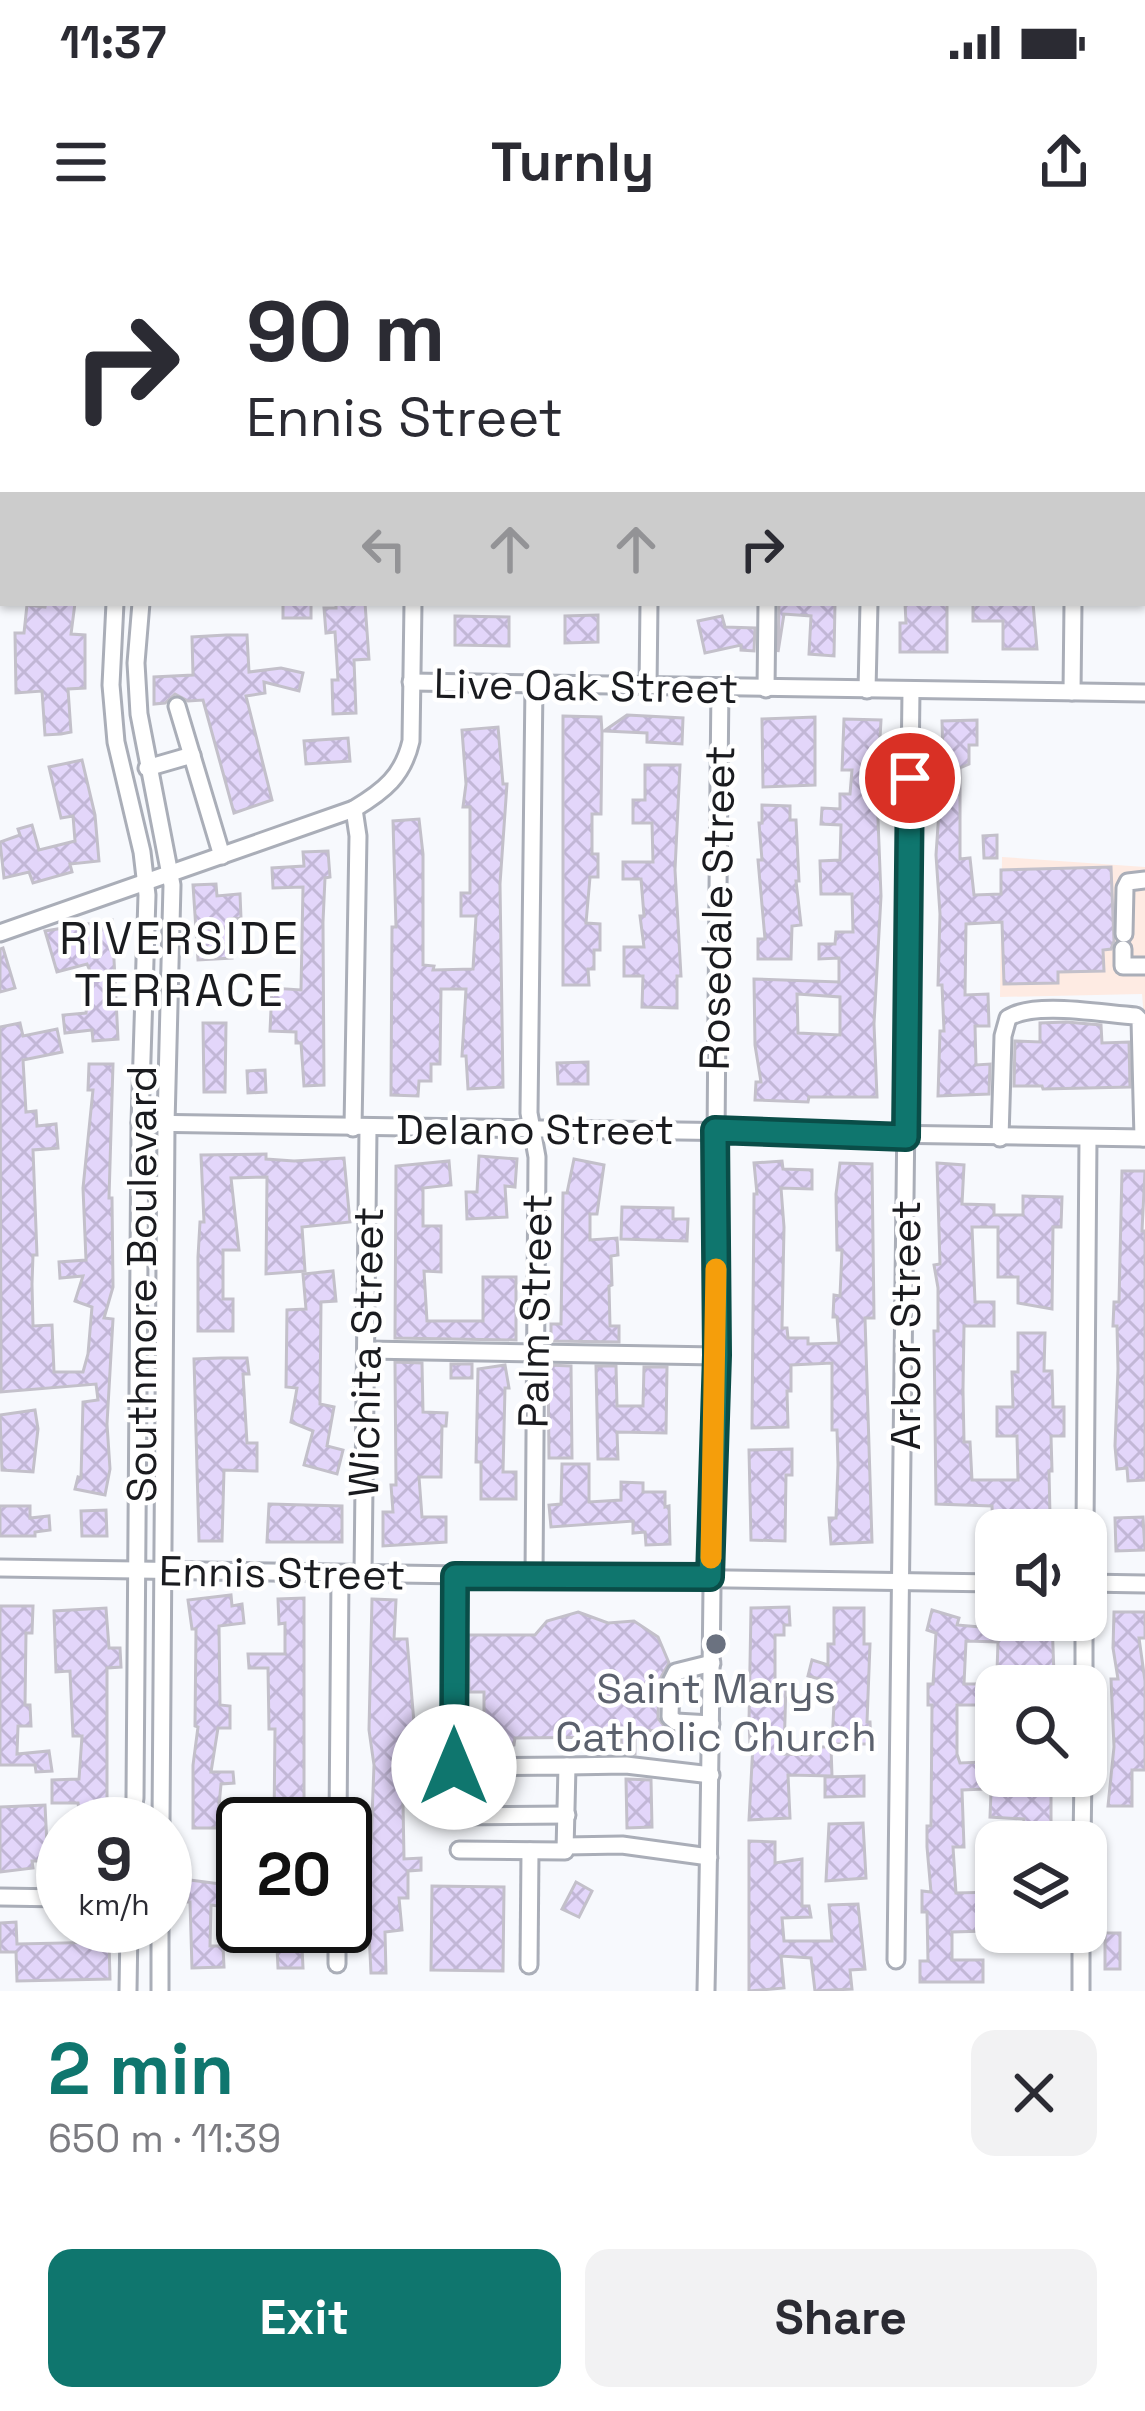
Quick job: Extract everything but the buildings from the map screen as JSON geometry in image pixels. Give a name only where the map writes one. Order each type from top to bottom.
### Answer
[{"type":"street","name":"Southmore Boulevard","points":[[116,606],[111,638],[116,742],[145,882],[135,1797]]},
{"type":"street","name":"Southmore Boulevard","points":[[141,606],[136,663],[147,768],[171,873],[161,1797]]},
{"type":"street","points":[[411,682],[412,606]]},
{"type":"street","points":[[648,687],[650,606]]},
{"type":"street","points":[[766,606],[766,689]]},
{"type":"street","points":[[867,690],[869,606]]},
{"type":"street","points":[[1072,692],[1073,606]]},
{"type":"street","name":"Live Oak Street","points":[[0,933],[354,809],[385,791],[406,760],[411,741],[411,682],[1145,693]]},
{"type":"street","name":"Palm Street","points":[[534,684],[530,1113],[537,1157],[534,1577]]},
{"type":"street","name":"Rosedale Street","points":[[706,1991],[717,1355],[720,688]]},
{"type":"street","name":"Arbor Street","points":[[896,1960],[911,690]]},
{"type":"street","points":[[177,706],[222,856]]},
{"type":"street","points":[[147,768],[192,755]]},
{"type":"street","name":"Wichita Street","points":[[354,809],[367,1350],[363,1575]]},
{"type":"street","points":[[1145,880],[1128,882],[1125,888],[1123,966],[1145,966]]},
{"type":"street","points":[[1124,935],[1145,921]]},
{"type":"street","points":[[1000,1138],[1008,1018],[1040,1010],[1140,1020],[1144,1138]]},
{"type":"street","name":"Delano Street","points":[[140,1123],[1144,1138]]},
{"type":"street","points":[[1085,1509],[1088,1138]]},
{"type":"street","points":[[367,1350],[717,1355]]},
{"type":"street","name":"Ennis Street","points":[[0,1568],[975,1583]]},
{"type":"street","points":[[338,1797],[340,1575]]},
{"type":"street","points":[[455,1576],[453,1816],[566,1815]]},
{"type":"street","points":[[1107,1583],[1145,1584]]},
{"type":"street","points":[[711,1724],[676,1723],[670,1717],[670,1682],[676,1672],[712,1663]]},
{"type":"street","points":[[454,1767],[626,1765],[711,1775]]},
{"type":"street","points":[[459,1850],[565,1851],[567,1766]]},
{"type":"street","points":[[565,1846],[622,1845],[709,1857]]},
{"type":"street","points":[[530,1851],[530,1965]]},
{"type":"street","points":[[0,1897],[36,1898]]},
{"type":"street","points":[[128,1991],[129,1953]]},
{"type":"street","points":[[160,1953],[160,1991]]},
{"type":"street","points":[[337,1953],[337,1964]]},
{"type":"street","points":[[1081,1991],[1082,1953]]},
{"type":"shaded area","points":[[1002,857],[1145,867],[1145,1031],[1142,994],[1000,997]]},
{"type":"slow traffic","points":[[711,1558],[716,1269]]},
{"type":"place","name":"Saint Marys Catholic Church","points":[[716,1644]]},
{"type":"district","name":"RIVERSIDE TERRACE","points":[[180,964]]},
{"type":"route","points":[[454,1767],[455,1576],[710,1577],[717,1355],[715,1130],[906,1137],[910,778]]}]
